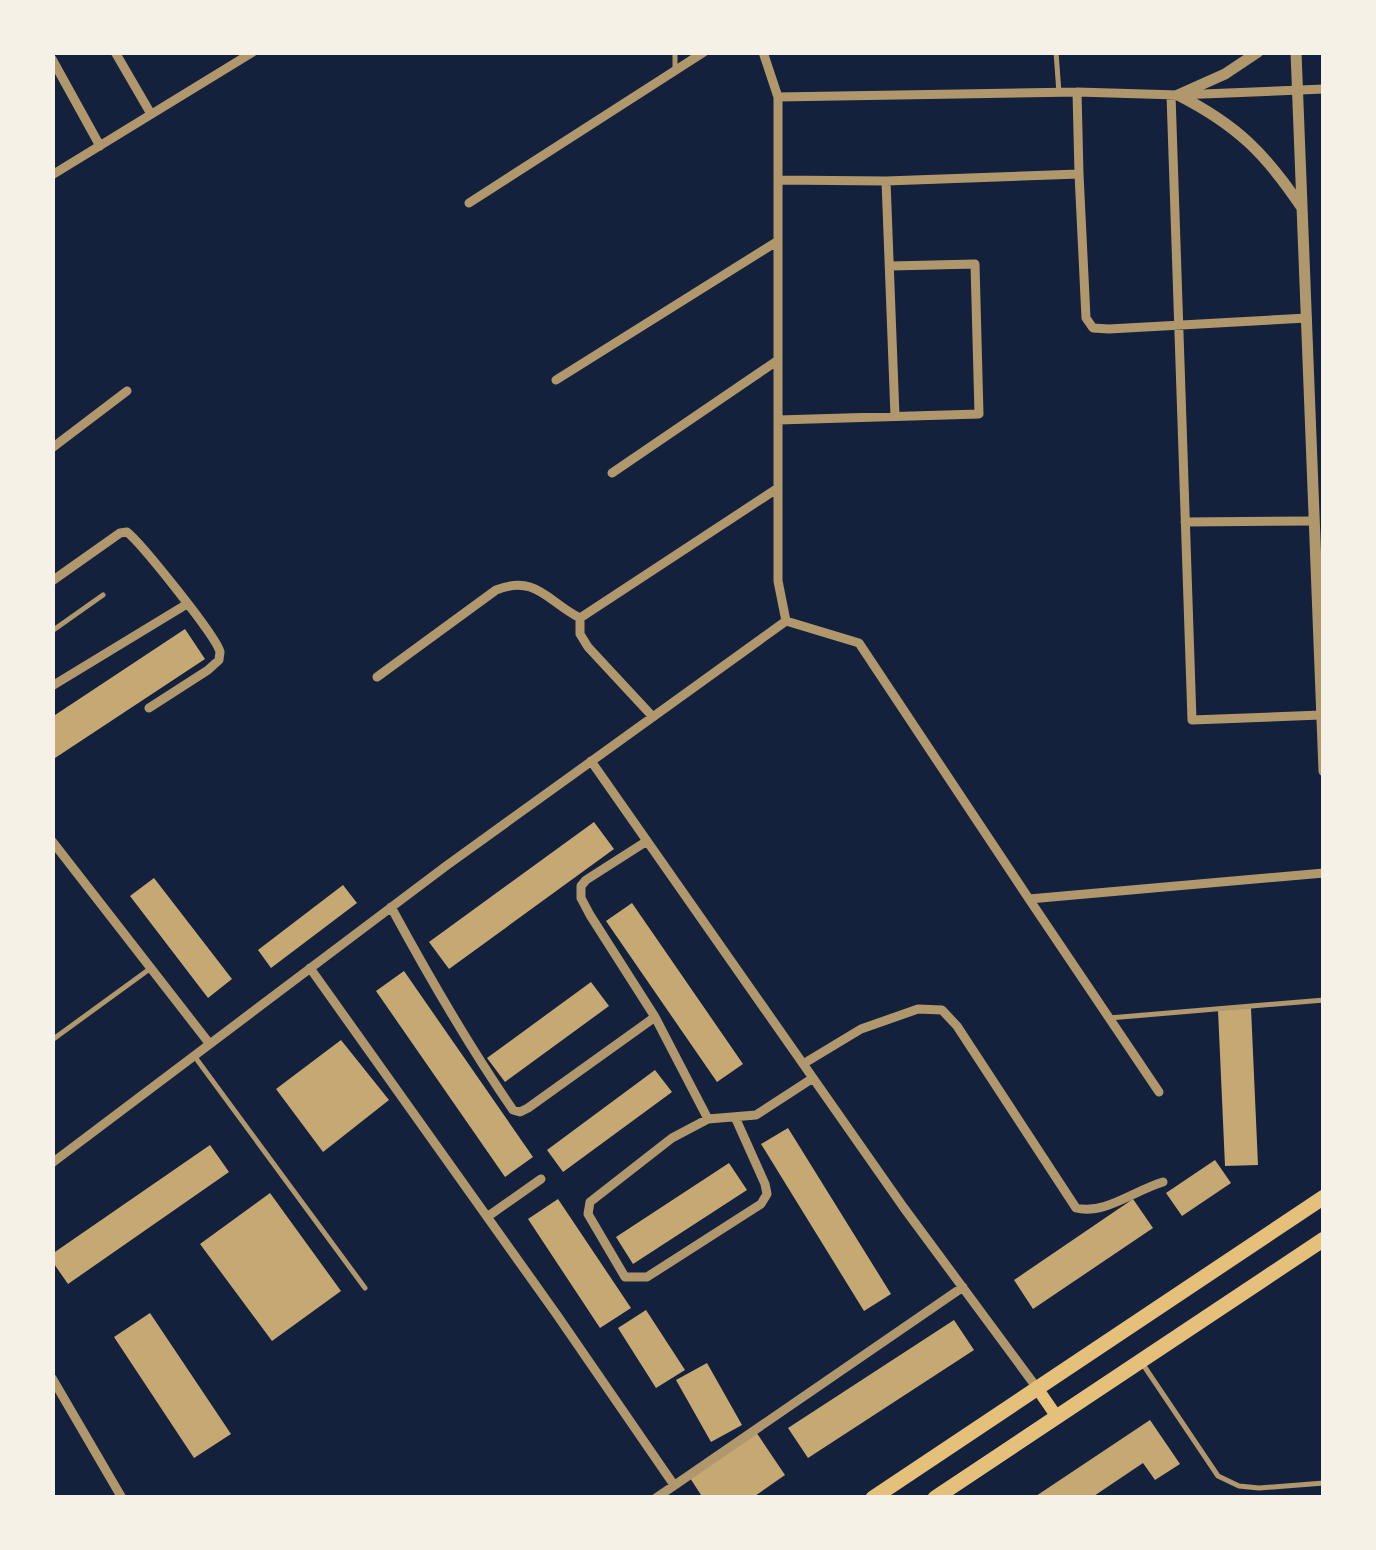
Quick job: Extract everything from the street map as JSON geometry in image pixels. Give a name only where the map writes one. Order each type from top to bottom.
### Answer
[{"type":"main road","points":[[873,1498],[1324,1197]]},
{"type":"main road","points":[[935,1498],[1324,1239]]},
{"type":"main road","points":[[1037,1388],[1057,1417]]},
{"type":"street","points":[[115,52],[151,114]]},
{"type":"street","points":[[52,177],[252,52]]},
{"type":"street","points":[[469,202],[704,52]]},
{"type":"street","points":[[763,52],[778,97],[778,581],[786,621]]},
{"type":"street","points":[[1174,95],[1224,74],[1258,52]]},
{"type":"street","points":[[1296,52],[1324,771]]},
{"type":"street","points":[[52,60],[100,146]]},
{"type":"street","points":[[778,97],[1059,92],[1174,95],[1324,88]]},
{"type":"street","points":[[1077,92],[1086,318],[1094,328],[1307,318]]},
{"type":"street","points":[[1174,95],[1224,121],[1250,142],[1277,171],[1302,210]]},
{"type":"street","points":[[1174,95],[1192,720],[1322,715]]},
{"type":"street","points":[[778,180],[886,181],[1079,174]]},
{"type":"street","points":[[886,181],[895,416]]},
{"type":"street","points":[[556,380],[778,240]]},
{"type":"street","points":[[778,420],[979,414],[975,264],[891,266]]},
{"type":"street","points":[[612,473],[778,360]]},
{"type":"street","points":[[52,448],[128,391]]},
{"type":"street","points":[[580,618],[778,488]]},
{"type":"street","points":[[1185,522],[1314,521]]},
{"type":"street","points":[[52,581],[120,534],[127,532],[146,550],[220,651],[219,660],[208,670],[149,708]]},
{"type":"street","points":[[377,677],[496,590],[509,585],[531,585],[580,618]]},
{"type":"street","points":[[52,686],[186,604]]},
{"type":"street","points":[[580,618],[580,634],[588,647],[653,717]]},
{"type":"street","points":[[53,1161],[391,907],[786,621]]},
{"type":"street","points":[[786,621],[859,644],[1159,1092]]},
{"type":"street","points":[[591,761],[904,1208],[1037,1388]]},
{"type":"street","points":[[647,840],[597,872],[581,886],[580,892],[590,916],[654,1017],[708,1119]]},
{"type":"street","points":[[52,841],[210,1044]]},
{"type":"street","points":[[1029,900],[1324,874]]},
{"type":"street","points":[[391,907],[428,976],[513,1110],[528,1108],[654,1017]]},
{"type":"street","points":[[310,968],[674,1484]]},
{"type":"street","points":[[803,1064],[861,1029],[918,1009],[942,1010],[958,1026],[1076,1208],[1100,1210],[1164,1182]]},
{"type":"street","points":[[734,1118],[766,1184],[767,1194],[761,1204],[647,1278],[624,1277],[588,1214],[590,1202],[672,1138],[708,1119],[756,1116],[813,1078]]},
{"type":"street","points":[[487,1217],[541,1179]]},
{"type":"street","points":[[656,1498],[963,1287]]},
{"type":"street","points":[[52,1378],[122,1498]]},
{"type":"lane","points":[[674,52],[675,71]]},
{"type":"lane","points":[[1056,52],[1059,92]]},
{"type":"lane","points":[[52,631],[103,595]]},
{"type":"lane","points":[[52,1040],[151,968]]},
{"type":"lane","points":[[1109,1018],[1324,1000]]},
{"type":"lane","points":[[195,1058],[364,1288]]},
{"type":"lane","points":[[1141,1361],[1218,1476],[1239,1486],[1259,1488],[1324,1483]]},
{"type":"building","points":[[185,629],[205,659],[52,760],[52,717]]},
{"type":"building","points":[[594,822],[614,849],[449,969],[429,942]]},
{"type":"building","points":[[154,878],[232,979],[208,998],[130,896]]},
{"type":"building","points":[[343,885],[357,903],[271,968],[258,950]]},
{"type":"building","points":[[632,903],[743,1064],[717,1082],[606,921]]},
{"type":"building","points":[[404,971],[533,1157],[505,1177],[376,991]]},
{"type":"building","points":[[591,982],[609,1006],[505,1082],[487,1058]]},
{"type":"building","points":[[1251,1008],[1258,1165],[1225,1166],[1218,1010]]},
{"type":"building","points":[[341,1040],[389,1100],[323,1152],[276,1089]]},
{"type":"building","points":[[655,1070],[672,1092],[563,1172],[547,1150]]},
{"type":"building","points":[[788,1128],[891,1294],[864,1311],[761,1144]]},
{"type":"building","points":[[210,1145],[229,1172],[68,1284],[52,1261],[52,1254]]},
{"type":"building","points":[[1215,1160],[1231,1183],[1182,1216],[1166,1193]]},
{"type":"building","points":[[729,1163],[747,1190],[633,1264],[616,1237]]},
{"type":"building","points":[[270,1193],[341,1291],[272,1341],[200,1244]]},
{"type":"building","points":[[558,1199],[631,1308],[600,1328],[528,1219]]},
{"type":"building","points":[[1133,1199],[1153,1228],[1033,1309],[1014,1280]]},
{"type":"building","points":[[646,1310],[685,1370],[656,1388],[618,1328]]},
{"type":"building","points":[[150,1313],[231,1434],[194,1458],[114,1337]]},
{"type":"building","points":[[954,1320],[974,1350],[808,1458],[788,1428]]},
{"type":"building","points":[[707,1363],[742,1425],[711,1442],[676,1380]]},
{"type":"building","points":[[1150,1420],[1180,1464],[1155,1480],[1143,1463],[1091,1498],[1033,1498]]},
{"type":"building","points":[[756,1432],[785,1475],[752,1498],[703,1498],[690,1478]]}]
